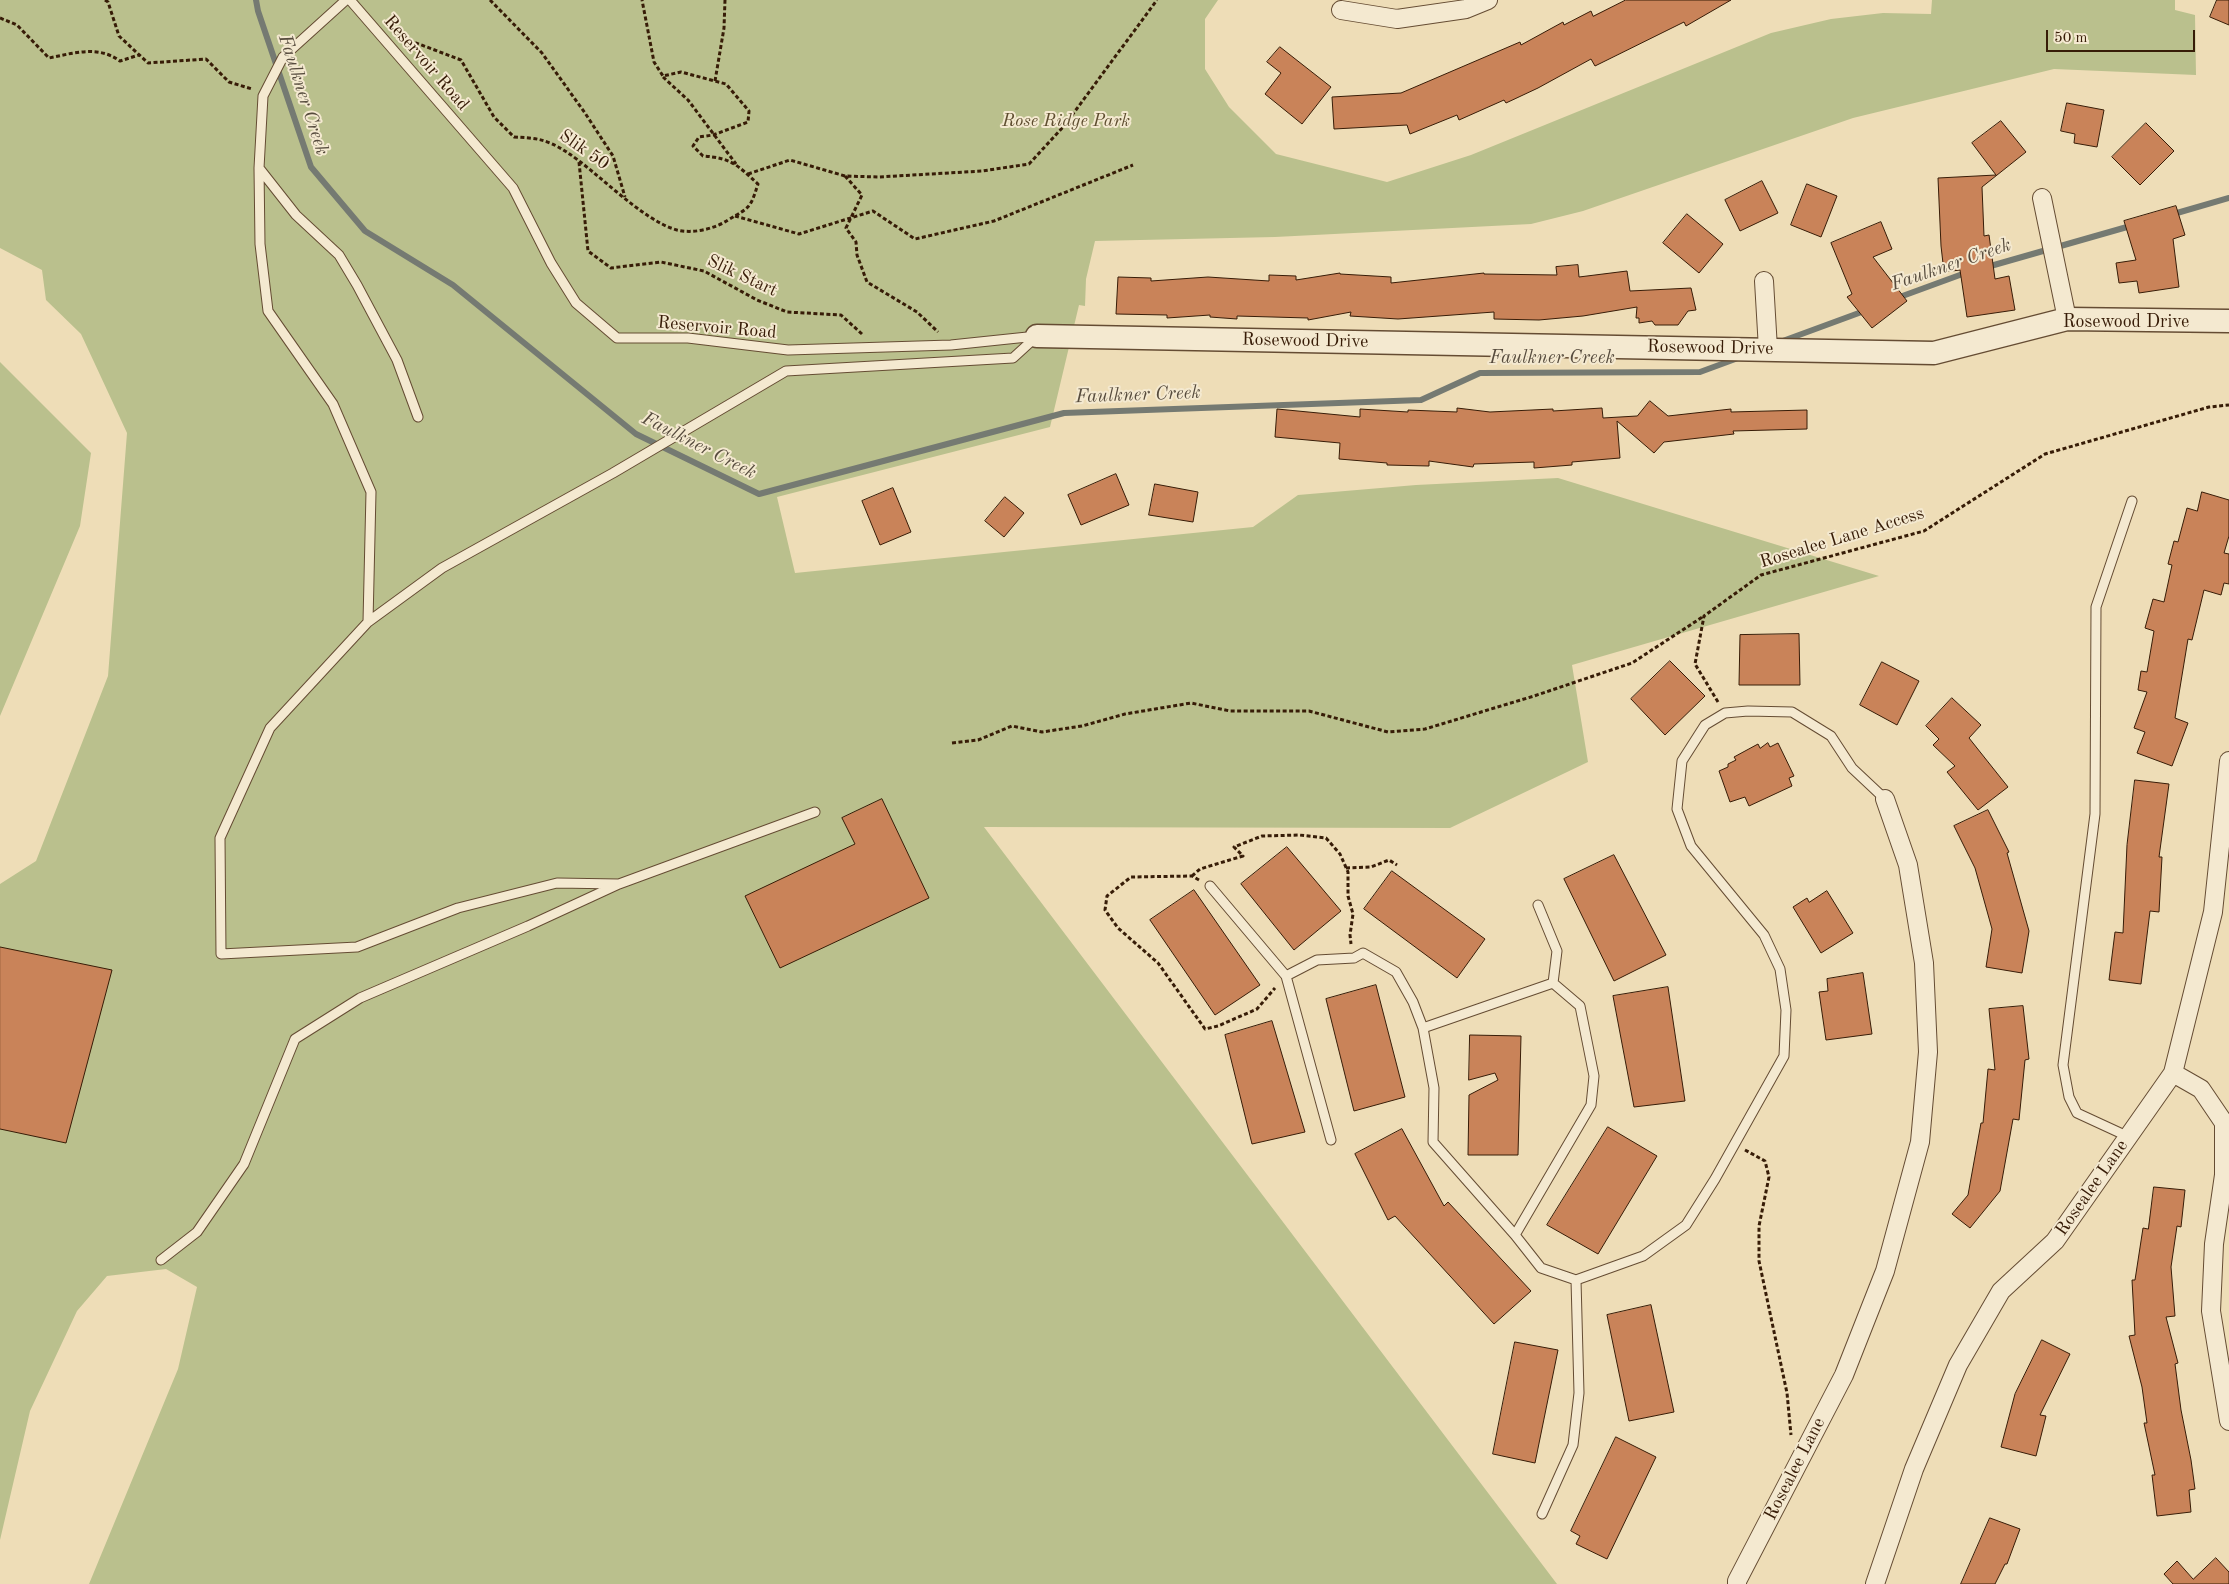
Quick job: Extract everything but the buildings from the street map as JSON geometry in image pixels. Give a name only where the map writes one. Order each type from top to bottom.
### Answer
[{"type":"street","points":[[1341,10],[1397,19],[1466,9],[1488,0]]},
{"type":"street","points":[[2042,198],[2067,319]]},
{"type":"street","points":[[1764,281],[1768,349]]},
{"type":"street","name":"Rosewood Drive","points":[[1037,336],[1934,353],[2067,319],[2229,321]]},
{"type":"street","name":"Rosealee Lane","points":[[1875,1584],[1914,1469],[1958,1365],[2001,1291],[2054,1241],[2173,1073],[2213,912],[2229,761]]},
{"type":"street","name":"Rosealee Lane","points":[[1737,1584],[1844,1376],[1885,1271],[1920,1142],[1928,1052],[1924,962],[1908,864],[1885,799]]},
{"type":"street","points":[[2173,1073],[2201,1089],[2224,1123],[2224,1175],[2214,1244],[2211,1311],[2229,1421]]},
{"type":"lane","points":[[346,0],[283,57],[264,93],[259,168],[260,244],[268,311],[333,404],[371,492],[368,622]]},
{"type":"lane","name":"Reservoir Road","points":[[350,0],[513,188],[551,263],[576,303],[617,338],[688,338],[788,350],[951,345],[1037,336]]},
{"type":"lane","points":[[259,168],[296,215],[338,255],[357,285],[397,360],[418,417]]},
{"type":"lane","points":[[619,884],[557,883],[458,908],[357,947],[222,954],[220,838],[270,728],[368,622],[442,568],[613,473],[786,371],[1013,358],[1037,336]]},
{"type":"lane","points":[[2128,1137],[2077,1114],[2069,1097],[2063,1065],[2095,814],[2096,606],[2132,501]]},
{"type":"lane","points":[[1286,976],[1317,960],[1354,958],[1363,953],[1396,972],[1413,1002],[1423,1028],[1434,1088],[1433,1142],[1515,1235],[1541,1268],[1576,1280],[1643,1256],[1686,1224],[1735,1144],[1784,1056],[1786,1010],[1780,969],[1764,936],[1691,846],[1677,809],[1682,761],[1705,725],[1725,713],[1748,711],[1792,712],[1831,736],[1852,768],[1885,799]]},
{"type":"lane","points":[[160,1260],[198,1232],[244,1164],[295,1039],[360,998],[528,926],[619,884],[815,812]]},
{"type":"lane","points":[[1210,886],[1286,976],[1331,1140]]},
{"type":"lane","points":[[1538,905],[1557,951],[1553,983]]},
{"type":"lane","points":[[1423,1028],[1553,983]]},
{"type":"lane","points":[[1515,1235],[1591,1105],[1594,1076],[1580,1006],[1553,983]]},
{"type":"lane","points":[[1542,1514],[1574,1445],[1579,1393],[1576,1280]]},
{"type":"path","points":[[105,0],[108,2],[118,36],[148,63],[206,59],[229,82],[264,93]]},
{"type":"path","points":[[490,0],[542,53],[585,113],[613,156],[626,197]]},
{"type":"path","name":"Slik 50","points":[[376,30],[427,46],[460,60],[494,117],[514,137],[542,138],[565,151],[652,218],[677,230],[698,231],[722,224],[751,205],[758,184],[737,164],[688,100],[663,76],[654,62],[642,0]]},
{"type":"path","points":[[715,81],[724,28],[725,0]]},
{"type":"path","points":[[747,174],[790,160],[845,176],[878,177],[982,171],[1029,164],[1064,126],[1157,0]]},
{"type":"path","points":[[0,18],[16,25],[49,58],[83,52],[109,53],[120,61],[140,55]]},
{"type":"path","name":"Slik 50","points":[[663,76],[681,72],[726,84],[750,111],[748,122],[713,135],[699,137],[693,146],[703,156],[722,158],[737,164]]},
{"type":"path","name":"Slik Start","points":[[579,162],[588,251],[611,268],[661,262],[704,271],[757,300],[787,312],[841,315],[878,347]]},
{"type":"path","points":[[735,216],[799,234],[873,211],[915,239],[994,221],[1133,166]]},
{"type":"path","points":[[845,176],[862,195],[846,228],[856,242],[857,255],[868,282],[917,312],[951,345]]},
{"type":"path","name":"Rosealee Lane Access","points":[[952,743],[978,740],[1012,726],[1042,732],[1082,726],[1125,714],[1191,703],[1230,711],[1309,711],[1388,732],[1425,728],[1534,696],[1632,663],[1704,616],[1761,575],[1924,531],[2045,454],[2209,407],[2229,405]]},
{"type":"path","points":[[1704,616],[1695,664],[1725,713]]},
{"type":"path","points":[[1192,876],[1200,869],[1243,856],[1234,847],[1262,836],[1299,835],[1326,838],[1340,854],[1346,868],[1348,896],[1353,914],[1350,935],[1354,958]]},
{"type":"path","points":[[1346,868],[1371,867],[1388,860],[1397,865]]},
{"type":"path","points":[[1210,886],[1192,876],[1131,877],[1107,896],[1105,910],[1118,928],[1158,963],[1205,1029],[1218,1026],[1257,1009],[1286,976]]},
{"type":"path","points":[[1735,1144],[1765,1161],[1769,1177],[1759,1226],[1759,1261],[1786,1394],[1794,1471]]},
{"type":"green space","name":"Rose Ridge Park","points":[[0,0],[1218,0],[1205,19],[1205,69],[1229,107],[1276,154],[1387,182],[1471,155],[1771,33],[1831,19],[1883,13],[1931,14],[1932,0],[2175,0],[2175,10],[2195,15],[2196,75],[2054,69],[1853,118],[1583,211],[1531,224],[1275,237],[1095,241],[1086,279],[1085,306],[1079,305],[1050,427],[777,497],[795,573],[1253,527],[1298,495],[1416,485],[1558,478],[1879,576],[1572,665],[1588,762],[1450,828],[984,827],[1557,1584],[89,1584],[178,1369],[197,1287],[166,1269],[107,1276],[77,1311],[30,1411],[0,1540],[0,884],[36,861],[108,676],[127,433],[81,334],[46,300],[42,270],[0,248]]},
{"type":"green space","points":[[0,362],[91,453],[80,526],[0,716]]},
{"type":"waterway","name":"Faulkner Creek","points":[[256,0],[258,11],[311,167],[365,231],[453,285],[636,434],[759,494],[1064,413],[1421,400],[1480,373],[1700,372],[1738,358]]},
{"type":"waterway","name":"Faulkner Creek","points":[[2170,215],[2229,198]]},
{"type":"waterway","name":"Faulkner Creek","points":[[1987,267],[2134,225]]},
{"type":"waterway","name":"Faulkner Creek","points":[[1897,298],[1968,272]]},
{"type":"waterway","name":"Faulkner Creek","points":[[1780,342],[1867,310]]}]
